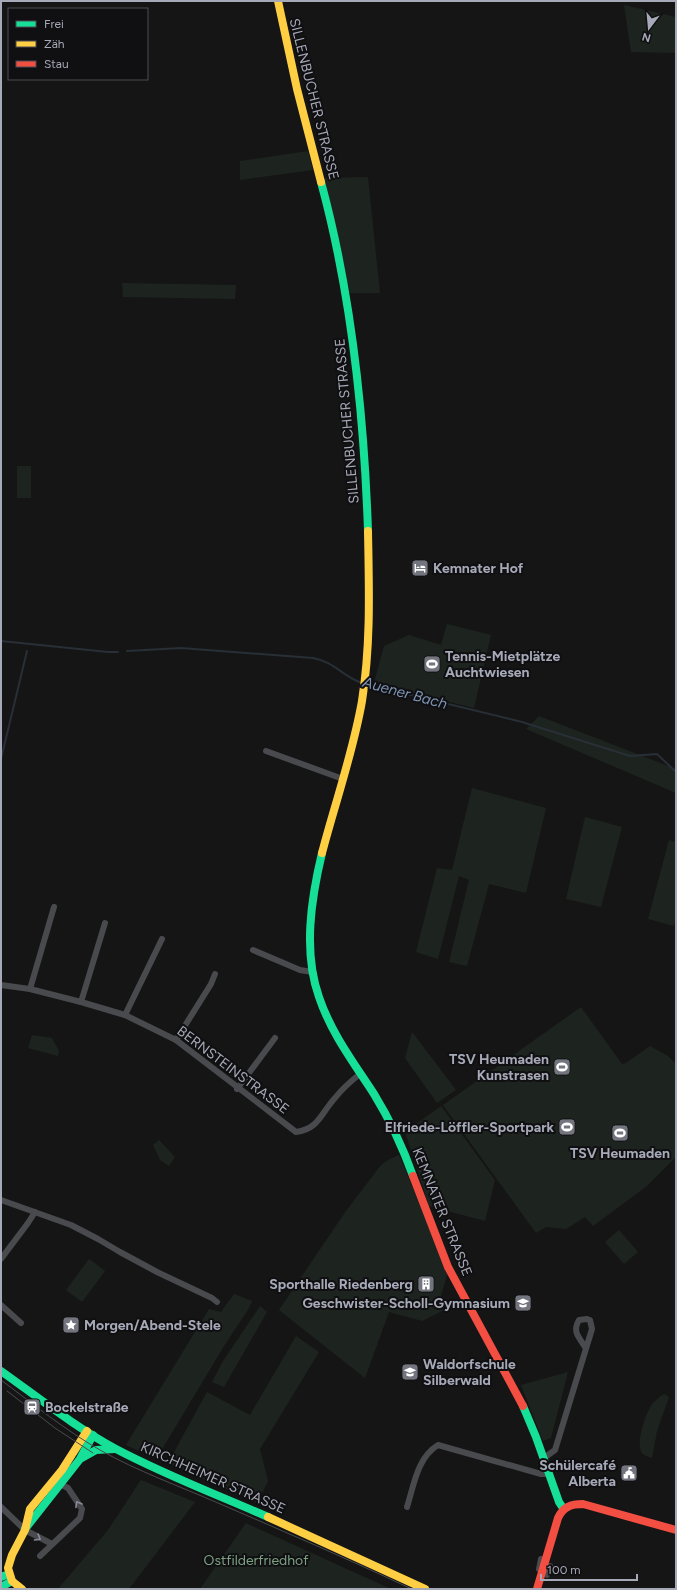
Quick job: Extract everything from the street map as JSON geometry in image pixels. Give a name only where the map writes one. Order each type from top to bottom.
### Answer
[{"type":"street","name":"SILLENBUCHER STRASSE","points":[[278,1],[300,103],[342,270],[355,356],[362,416],[367,502],[369,616],[364,684],[357,726],[326,842]]},
{"type":"street","points":[[266,751],[343,779]]},
{"type":"street","name":"KEMNATER STRASSE","points":[[326,842],[317,878],[310,938],[312,972],[322,1006],[330,1025],[360,1074],[381,1104],[396,1134],[446,1262],[472,1316],[518,1396],[538,1441],[549,1474],[563,1508]]},
{"type":"street","points":[[30,989],[54,907]]},
{"type":"street","points":[[81,1002],[105,923]]},
{"type":"street","points":[[125,1015],[162,939]]},
{"type":"street","points":[[253,950],[300,970],[312,972]]},
{"type":"street","points":[[176,1040],[211,984],[215,974]]},
{"type":"street","name":"BERNSTEINSTRASSE","points":[[1,985],[30,989],[125,1015],[176,1040],[296,1132],[313,1126],[334,1098],[345,1086],[360,1074]]},
{"type":"street","points":[[238,1089],[275,1038]]},
{"type":"street","points":[[1,1200],[71,1225],[135,1260],[212,1298],[217,1302]]},
{"type":"street","points":[[1,1259],[35,1212]]},
{"type":"street","points":[[1,1305],[21,1323]]},
{"type":"street","points":[[544,1458],[555,1450],[585,1347]]},
{"type":"street","name":"KIRCHHEIMER STRASSE","points":[[1,1371],[90,1433],[116,1449],[166,1473],[307,1534],[425,1589]]},
{"type":"street","points":[[80,1459],[90,1433]]},
{"type":"street","points":[[25,1530],[30,1509],[90,1433]]},
{"type":"street","points":[[407,1507],[421,1462],[437,1442],[541,1474],[549,1474]]},
{"type":"street","points":[[1,1587],[7,1578],[11,1559],[25,1530],[80,1459],[88,1453],[99,1449],[116,1449]]},
{"type":"street","points":[[40,1556],[80,1518],[82,1509],[68,1488],[61,1483],[52,1482]]},
{"type":"street","points":[[537,1589],[558,1518],[563,1508],[568,1505],[583,1504],[676,1530]]},
{"type":"street","points":[[1,1507],[25,1530],[52,1544]]},
{"type":"street","points":[[539,1568],[541,1559]]},
{"type":"street","points":[[547,1575],[550,1566]]},
{"type":"street","points":[[7,1578],[22,1589]]},
{"type":"green space","points":[[624,5],[676,17],[676,53],[631,52]]},
{"type":"green space","points":[[308,151],[313,170],[240,180],[240,161]]},
{"type":"green space","points":[[368,177],[380,293],[350,293],[324,178]]},
{"type":"green space","points":[[122,283],[236,285],[235,299],[123,297]]},
{"type":"green space","points":[[17,466],[31,466],[31,498],[17,498]]},
{"type":"green space","name":"Tennis-Mietplätze Auchtwiesen","points":[[447,624],[491,635],[474,708],[374,683],[384,646],[409,635],[441,645]]},
{"type":"green space","points":[[539,716],[676,769],[676,793],[526,729]]},
{"type":"green space","points":[[472,788],[546,808],[526,893],[489,884],[467,966],[449,962],[469,880],[459,876],[438,959],[416,952],[437,868],[452,870]]},
{"type":"green space","points":[[585,817],[622,827],[601,907],[566,899]]},
{"type":"green space","points":[[669,840],[676,842],[676,917],[674,926],[648,919]]},
{"type":"green space","name":"Elfriede-Löffler-Sportpark","points":[[581,1007],[622,1064],[626,1063],[650,1046],[668,1056],[676,1064],[676,1157],[647,1186],[593,1226],[585,1217],[566,1229],[546,1227],[536,1233],[443,1105]]},
{"type":"green space","points":[[412,1032],[456,1090],[437,1103],[405,1058]]},
{"type":"green space","points":[[32,1035],[52,1038],[59,1051],[58,1056],[28,1048]]},
{"type":"green space","points":[[441,1106],[495,1180],[485,1221],[429,1206],[405,1132]]},
{"type":"green space","points":[[159,1140],[175,1157],[169,1166],[160,1160],[153,1145]]},
{"type":"green space","points":[[399,1155],[448,1272],[439,1302],[444,1310],[422,1321],[389,1312],[365,1378],[279,1310],[346,1211],[381,1165]]},
{"type":"green space","points":[[619,1230],[638,1252],[624,1264],[605,1242]]},
{"type":"green space","points":[[89,1259],[105,1271],[82,1302],[66,1290]]},
{"type":"green space","points":[[234,1294],[252,1301],[249,1308],[224,1346],[158,1456],[143,1453],[126,1445],[209,1309],[221,1312]]},
{"type":"green space","points":[[260,1306],[267,1312],[224,1387],[212,1382],[223,1361]]},
{"type":"green space","points":[[296,1336],[319,1352],[260,1449],[268,1481],[257,1503],[168,1463],[207,1392],[250,1415]]},
{"type":"green space","points":[[568,1372],[551,1438],[543,1441],[521,1385]]},
{"type":"green space","points":[[664,1394],[669,1397],[657,1431],[652,1458],[644,1455],[641,1450],[640,1437],[644,1422],[652,1404]]},
{"type":"green space","points":[[141,1480],[195,1502],[129,1589],[58,1589],[108,1530]]},
{"type":"green space","name":"Ostfilderfriedhof","points":[[246,1523],[391,1589],[200,1589]]},
{"type":"waterway","points":[[1,641],[118,652]]},
{"type":"waterway","name":"Auener Bach","points":[[127,651],[181,648],[313,658],[333,666],[349,677],[362,683]]},
{"type":"waterway","points":[[1,759],[27,651]]},
{"type":"waterway","name":"Auener Bach","points":[[366,684],[522,722],[630,756],[657,754],[676,772]]},
{"type":"tram line","points":[[1,1380],[74,1434],[114,1458],[143,1472],[315,1545],[412,1589]]},
{"type":"tram line","points":[[7,1391],[55,1428],[93,1453]]},
{"type":"traffic: fast","points":[[321,182],[341,268],[355,355],[360,399],[368,531]]},
{"type":"traffic: fast","points":[[322,853],[310,925],[311,962],[314,980],[324,1010],[336,1035],[374,1094],[391,1124],[413,1176]]},
{"type":"traffic: fast","points":[[1,1371],[72,1422],[116,1449],[172,1476],[268,1517]]},
{"type":"traffic: fast","points":[[523,1406],[536,1437],[559,1502],[563,1508]]},
{"type":"traffic: fast","points":[[81,1457],[93,1435]]},
{"type":"traffic: fast","points":[[25,1529],[80,1459],[96,1450],[115,1449]]},
{"type":"traffic: fast","points":[[1,1577],[9,1574]]},
{"type":"traffic: fast","points":[[1,1587],[12,1581]]},
{"type":"traffic: slow","points":[[278,1],[297,89],[321,182]]},
{"type":"traffic: slow","points":[[322,853],[349,759],[362,701],[368,637],[368,531]]},
{"type":"traffic: slow","points":[[22,1589],[12,1581],[8,1568],[12,1555],[25,1530],[30,1509],[62,1470],[87,1431]]},
{"type":"traffic: slow","points":[[268,1517],[425,1589]]},
{"type":"traffic: jam","points":[[413,1176],[448,1267],[523,1406]]},
{"type":"traffic: jam","points":[[537,1589],[558,1518],[562,1511],[568,1507],[583,1504],[676,1530]]},
{"type":"place","name":"Kemnater Hof","points":[[420,568]]},
{"type":"place","name":"Tennis-Mietplätze Auchtwiesen","points":[[432,664]]},
{"type":"place","name":"TSV Heumaden Kunstrasen","points":[[562,1067]]},
{"type":"place","name":"Elfriede-Löffler-Sportpark","points":[[567,1127]]},
{"type":"place","name":"TSV Heumaden","points":[[620,1133]]},
{"type":"place","name":"Sporthalle Riedenberg","points":[[426,1284]]},
{"type":"place","name":"Geschwister-Scholl-Gymnasium","points":[[523,1303]]},
{"type":"place","name":"Morgen/Abend-Stele","points":[[71,1325]]},
{"type":"place","name":"Waldorfschule Silberwald","points":[[410,1372]]},
{"type":"place","name":"Bockelstraße","points":[[32,1407]]},
{"type":"place","name":"Schülercafé Alberta","points":[[629,1473]]}]
